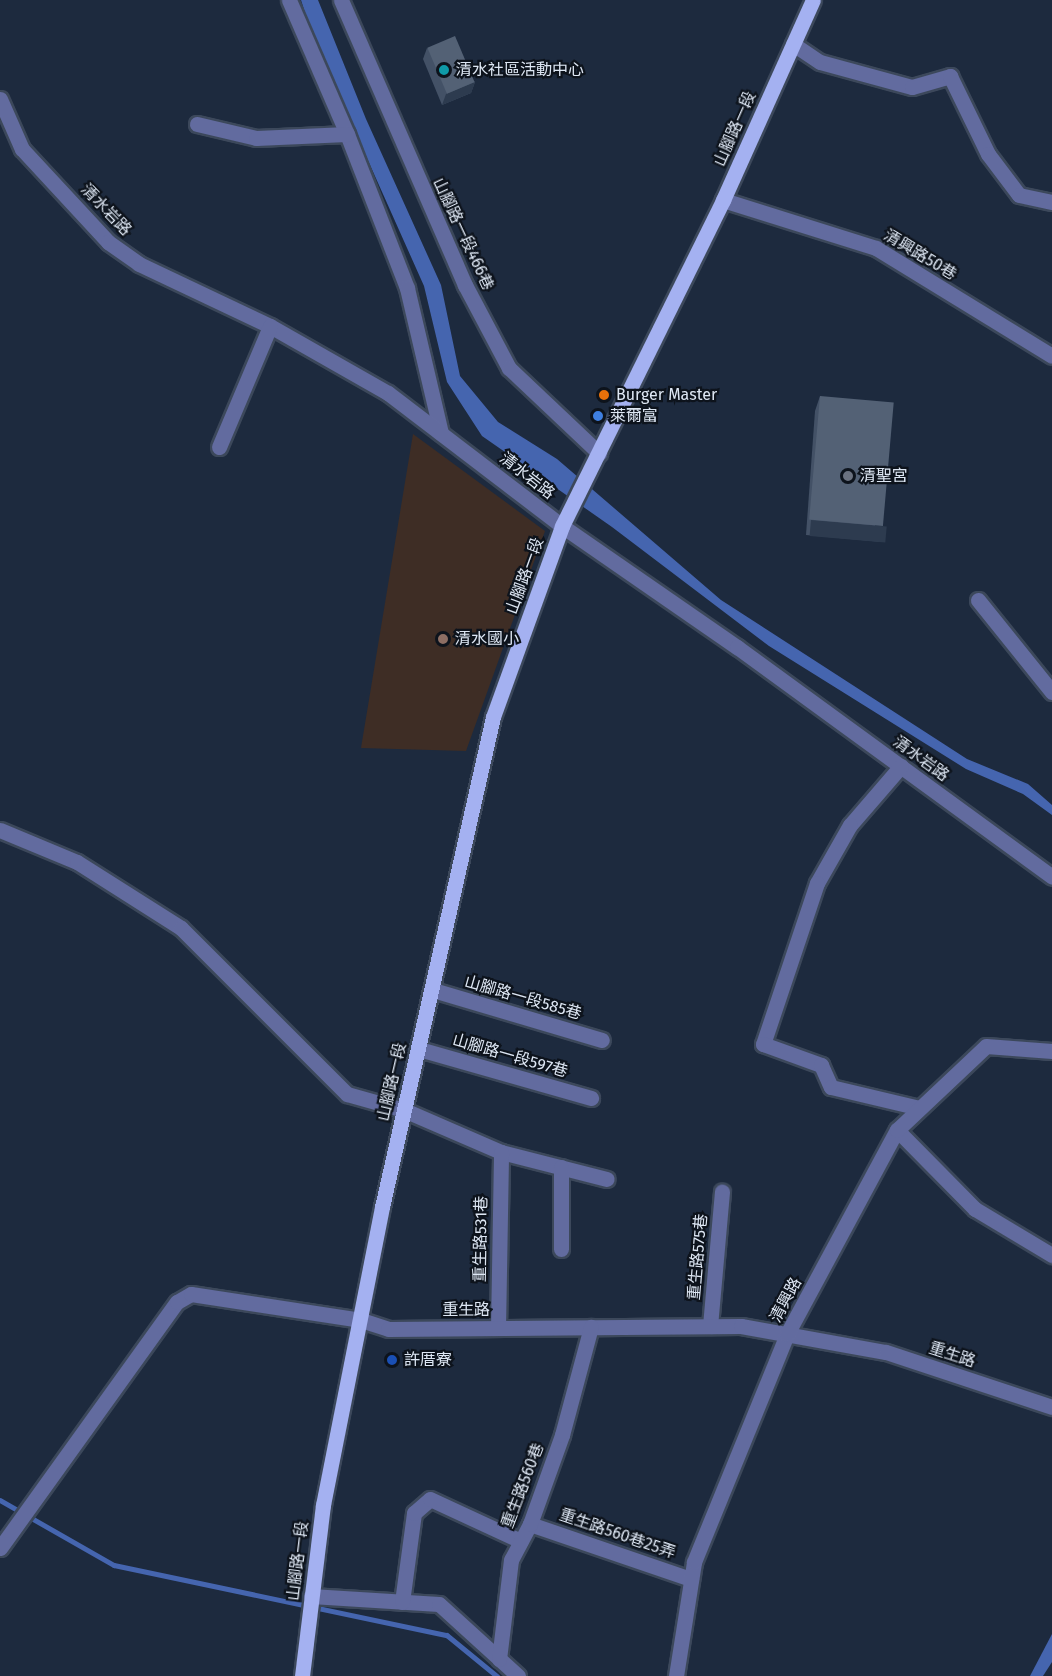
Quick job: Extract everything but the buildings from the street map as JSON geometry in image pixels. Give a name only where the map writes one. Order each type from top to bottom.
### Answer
[{"type":"main road","name":"山腳路一段","points":[[302,1676],[323,1505],[404,1110],[494,717],[562,526],[572,511],[723,200],[813,0]]},
{"type":"street","points":[[289,0],[347,134],[407,288],[441,434]]},
{"type":"street","name":"山腳路一段466巷","points":[[341,0],[465,285],[509,368],[596,459]]},
{"type":"street","points":[[793,44],[820,62],[912,87],[950,76],[988,154],[1019,195],[1052,202]]},
{"type":"street","name":"清水岩路","points":[[0,99],[7,132],[108,242],[138,264],[270,326],[388,393],[562,526],[1052,877]]},
{"type":"street","points":[[197,124],[256,138],[347,134]]},
{"type":"street","name":"清興路50巷","points":[[723,200],[876,248],[1052,356]]},
{"type":"street","points":[[219,447],[270,326]]},
{"type":"street","points":[[978,600],[1052,692]]},
{"type":"street","points":[[900,766],[850,825],[817,883],[763,1044],[821,1065],[831,1088],[920,1108]]},
{"type":"street","points":[[0,830],[77,862],[181,928],[347,1094],[404,1110],[501,1152],[607,1179]]},
{"type":"street","name":"山腳路一段585巷","points":[[433,990],[602,1040]]},
{"type":"street","name":"清興路","points":[[676,1676],[694,1563],[787,1334],[897,1130],[986,1046],[1052,1051]]},
{"type":"street","name":"山腳路一段597巷","points":[[419,1049],[591,1098]]},
{"type":"street","points":[[897,1130],[975,1209],[1052,1255]]},
{"type":"street","name":"重生路531巷","points":[[498,1328],[501,1152]]},
{"type":"street","points":[[561,1167],[561,1249]]},
{"type":"street","name":"重生路575巷","points":[[710,1326],[722,1192]]},
{"type":"street","name":"重生路","points":[[0,1548],[177,1302],[191,1294],[361,1320],[388,1329],[741,1326],[885,1352],[1052,1407]]},
{"type":"street","name":"重生路560巷","points":[[499,1659],[511,1560],[530,1524],[562,1435],[591,1327]]},
{"type":"street","points":[[402,1602],[414,1513],[430,1500],[521,1541]]},
{"type":"street","name":"重生路560巷25弄","points":[[530,1524],[692,1579]]},
{"type":"street","points":[[311,1596],[439,1604],[518,1676]]},
{"type":"shaded area","name":"清水國小","points":[[413,434],[545,531],[466,751],[361,748]]},
{"type":"water","points":[[301,0],[318,0],[366,119],[441,285],[460,376],[498,422],[557,459],[721,600],[967,759],[1028,784],[1052,805],[1052,815],[1023,794],[966,769],[769,646],[612,527],[482,436],[447,382],[424,286],[312,35]]},
{"type":"water","points":[[1052,1634],[1052,1662],[1043,1676],[1030,1676]]},
{"type":"waterway","points":[[0,1500],[114,1565],[447,1635],[497,1676]]},
{"type":"place","name":"清水社區活動中心","points":[[444,70]]},
{"type":"place","name":"Burger Master","points":[[604,395]]},
{"type":"place","name":"萊爾富","points":[[598,416]]},
{"type":"place","name":"清聖宮","points":[[848,476]]},
{"type":"place","name":"清水國小","points":[[443,639]]},
{"type":"place","name":"許厝寮","points":[[392,1360]]}]
